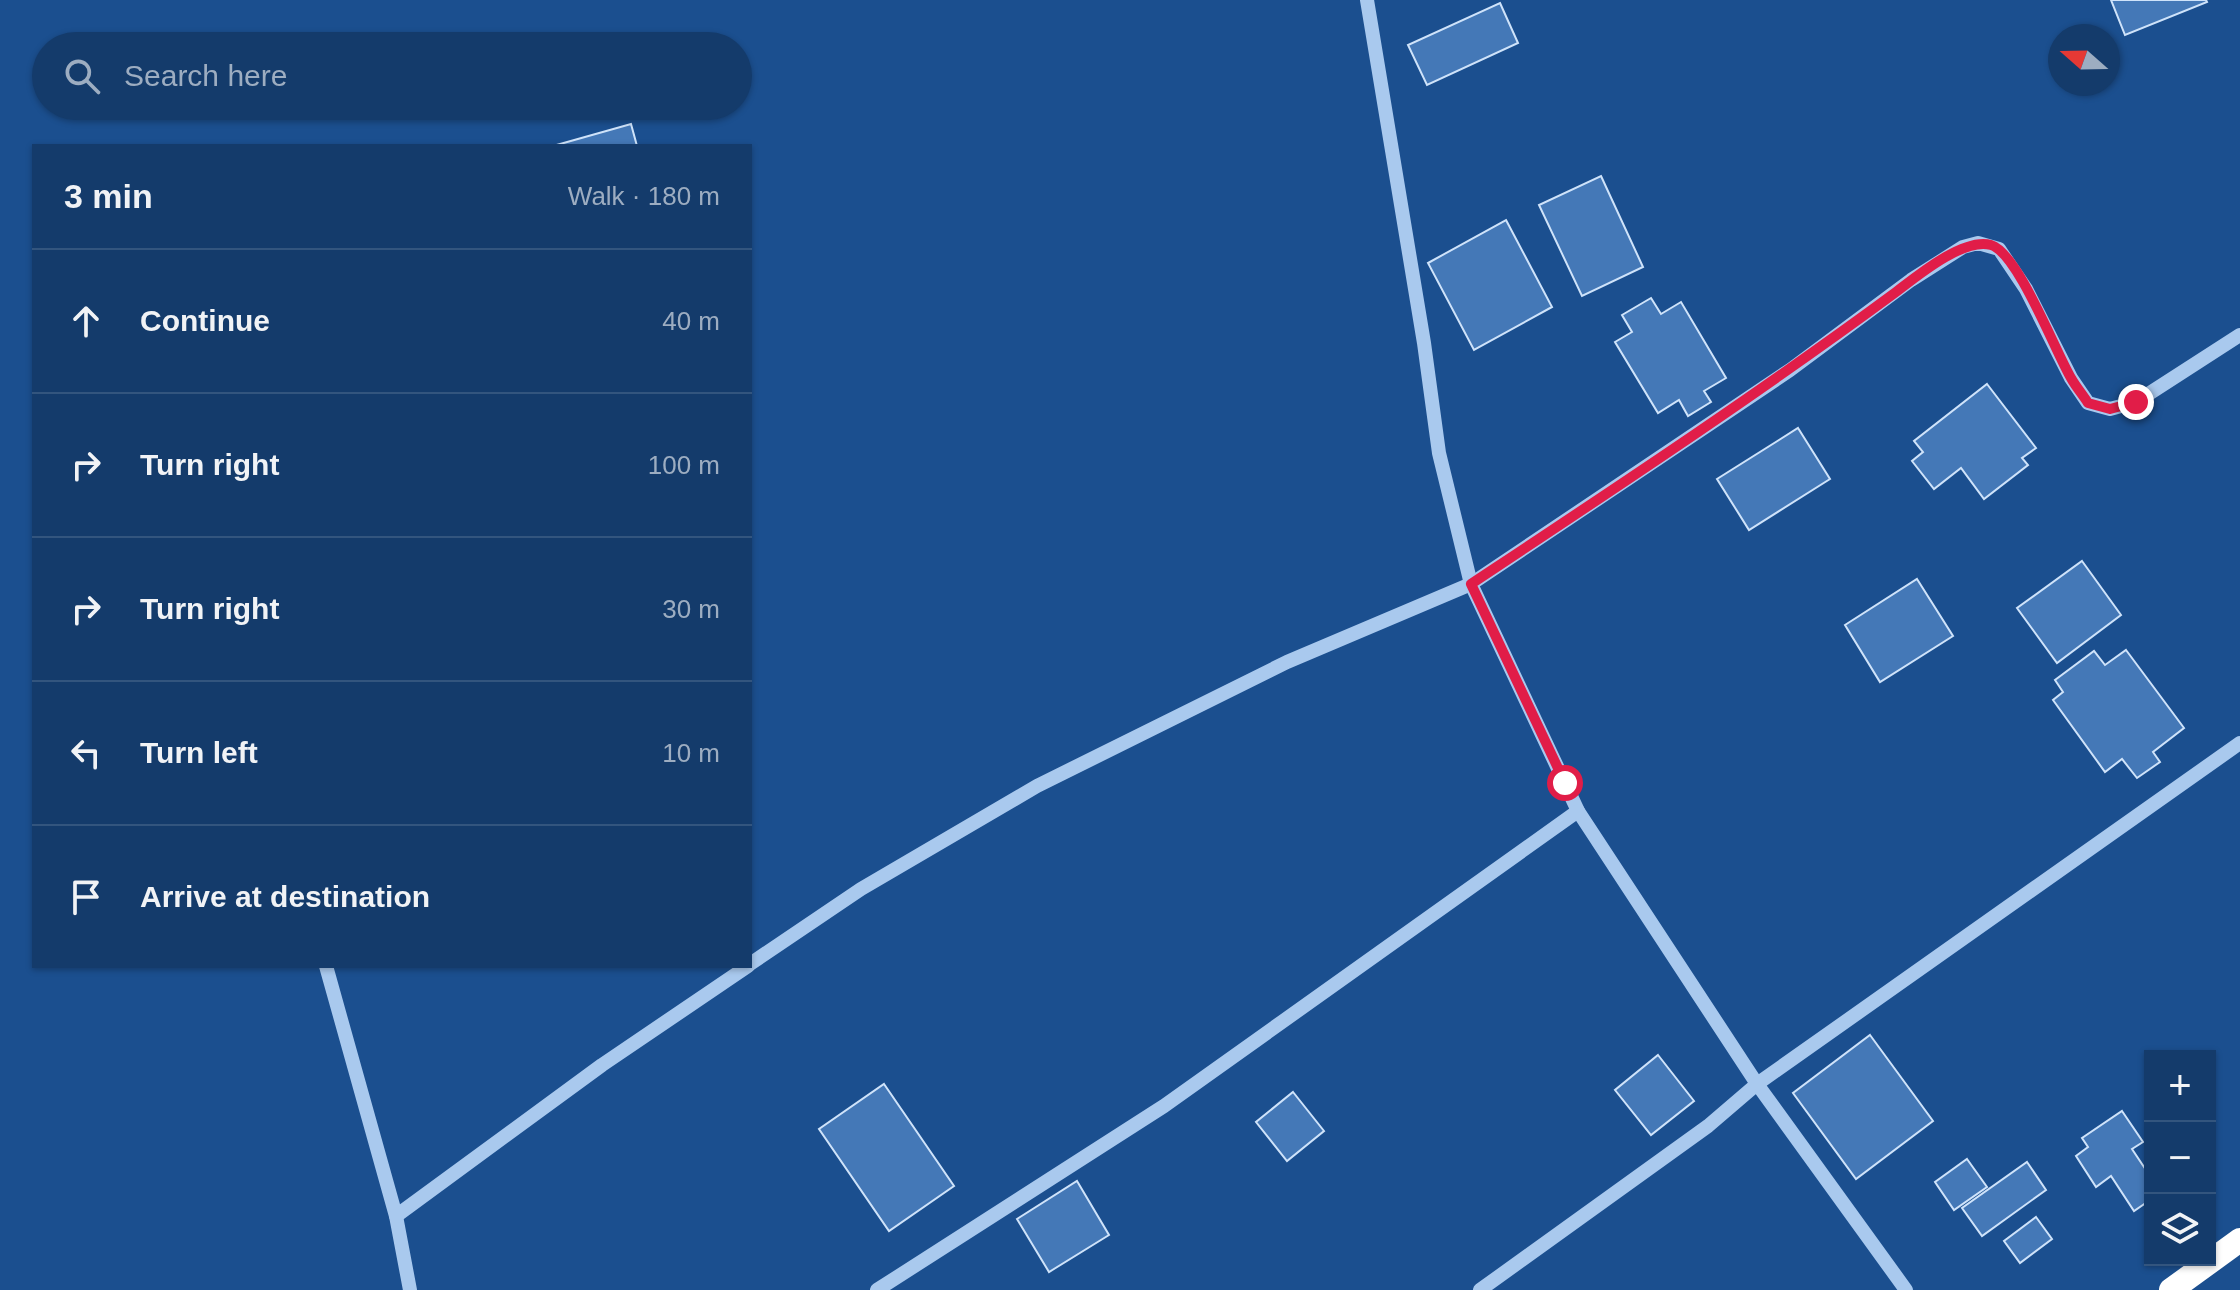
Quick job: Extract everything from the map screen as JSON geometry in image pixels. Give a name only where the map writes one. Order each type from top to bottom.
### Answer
[{"type":"highway","points":[[2171,1290],[2240,1240]]},
{"type":"street","points":[[1367,0],[1439,453],[1471,584],[1578,811],[1757,1084],[1906,1290]]},
{"type":"street","points":[[752,963],[861,889],[1037,786],[1287,662],[1471,584],[1790,370],[1911,280],[1963,247],[1978,243],[1999,249],[2026,289],[2071,378],[2088,403],[2110,409],[2136,402],[2240,335]]},
{"type":"street","points":[[1480,1290],[1708,1126],[1757,1084],[2240,743]]},
{"type":"street","points":[[877,1290],[1164,1106],[1578,811]]},
{"type":"street","points":[[327,968],[396,1216],[410,1290]]},
{"type":"street","points":[[396,1216],[602,1065],[745,968]]},
{"type":"building","points":[[2111,0],[2206,0],[2207,2],[2125,35]]},
{"type":"building","points":[[1500,3],[1518,43],[1427,85],[1408,45]]},
{"type":"building","points":[[631,124],[636,144],[560,144]]},
{"type":"building","points":[[1601,176],[1643,267],[1582,296],[1539,205]]},
{"type":"building","points":[[1506,220],[1552,307],[1474,350],[1428,263]]},
{"type":"building","points":[[1651,298],[1661,314],[1681,302],[1726,378],[1704,391],[1711,402],[1688,416],[1679,400],[1658,413],[1615,342],[1632,332],[1622,315]]},
{"type":"building","points":[[1987,384],[2036,448],[2022,458],[2028,465],[1984,499],[1961,468],[1934,489],[1912,461],[1923,452],[1914,441]]},
{"type":"building","points":[[1798,428],[1830,479],[1749,530],[1717,479]]},
{"type":"building","points":[[2082,561],[2121,615],[2057,663],[2017,608]]},
{"type":"building","points":[[1917,579],[1953,636],[1880,682],[1845,625]]},
{"type":"building","points":[[2126,650],[2184,728],[2153,752],[2160,762],[2137,778],[2122,759],[2105,772],[2053,700],[2063,692],[2055,680],[2094,651],[2105,665]]},
{"type":"building","points":[[1870,1035],[1933,1121],[1856,1179],[1793,1093]]},
{"type":"building","points":[[1658,1055],[1694,1101],[1651,1135],[1615,1090]]},
{"type":"building","points":[[884,1084],[954,1186],[889,1231],[819,1129]]},
{"type":"building","points":[[1293,1092],[1324,1131],[1287,1161],[1256,1122]]},
{"type":"building","points":[[2122,1111],[2143,1142],[2132,1149],[2144,1167],[2144,1204],[2134,1211],[2111,1176],[2096,1187],[2076,1156],[2088,1147],[2082,1138]]},
{"type":"building","points":[[1967,1159],[1987,1187],[1954,1210],[1935,1182]]},
{"type":"building","points":[[2027,1162],[2046,1190],[1982,1236],[1962,1208]]},
{"type":"building","points":[[1077,1181],[1109,1235],[1049,1272],[1017,1219]]},
{"type":"building","points":[[2036,1217],[2052,1239],[2020,1263],[2004,1241]]},
{"type":"route","points":[[1565,783],[1471,584],[1790,370],[1911,280],[1963,247],[1978,243],[1999,249],[2026,289],[2071,378],[2088,403],[2110,409],[2136,402]]}]
